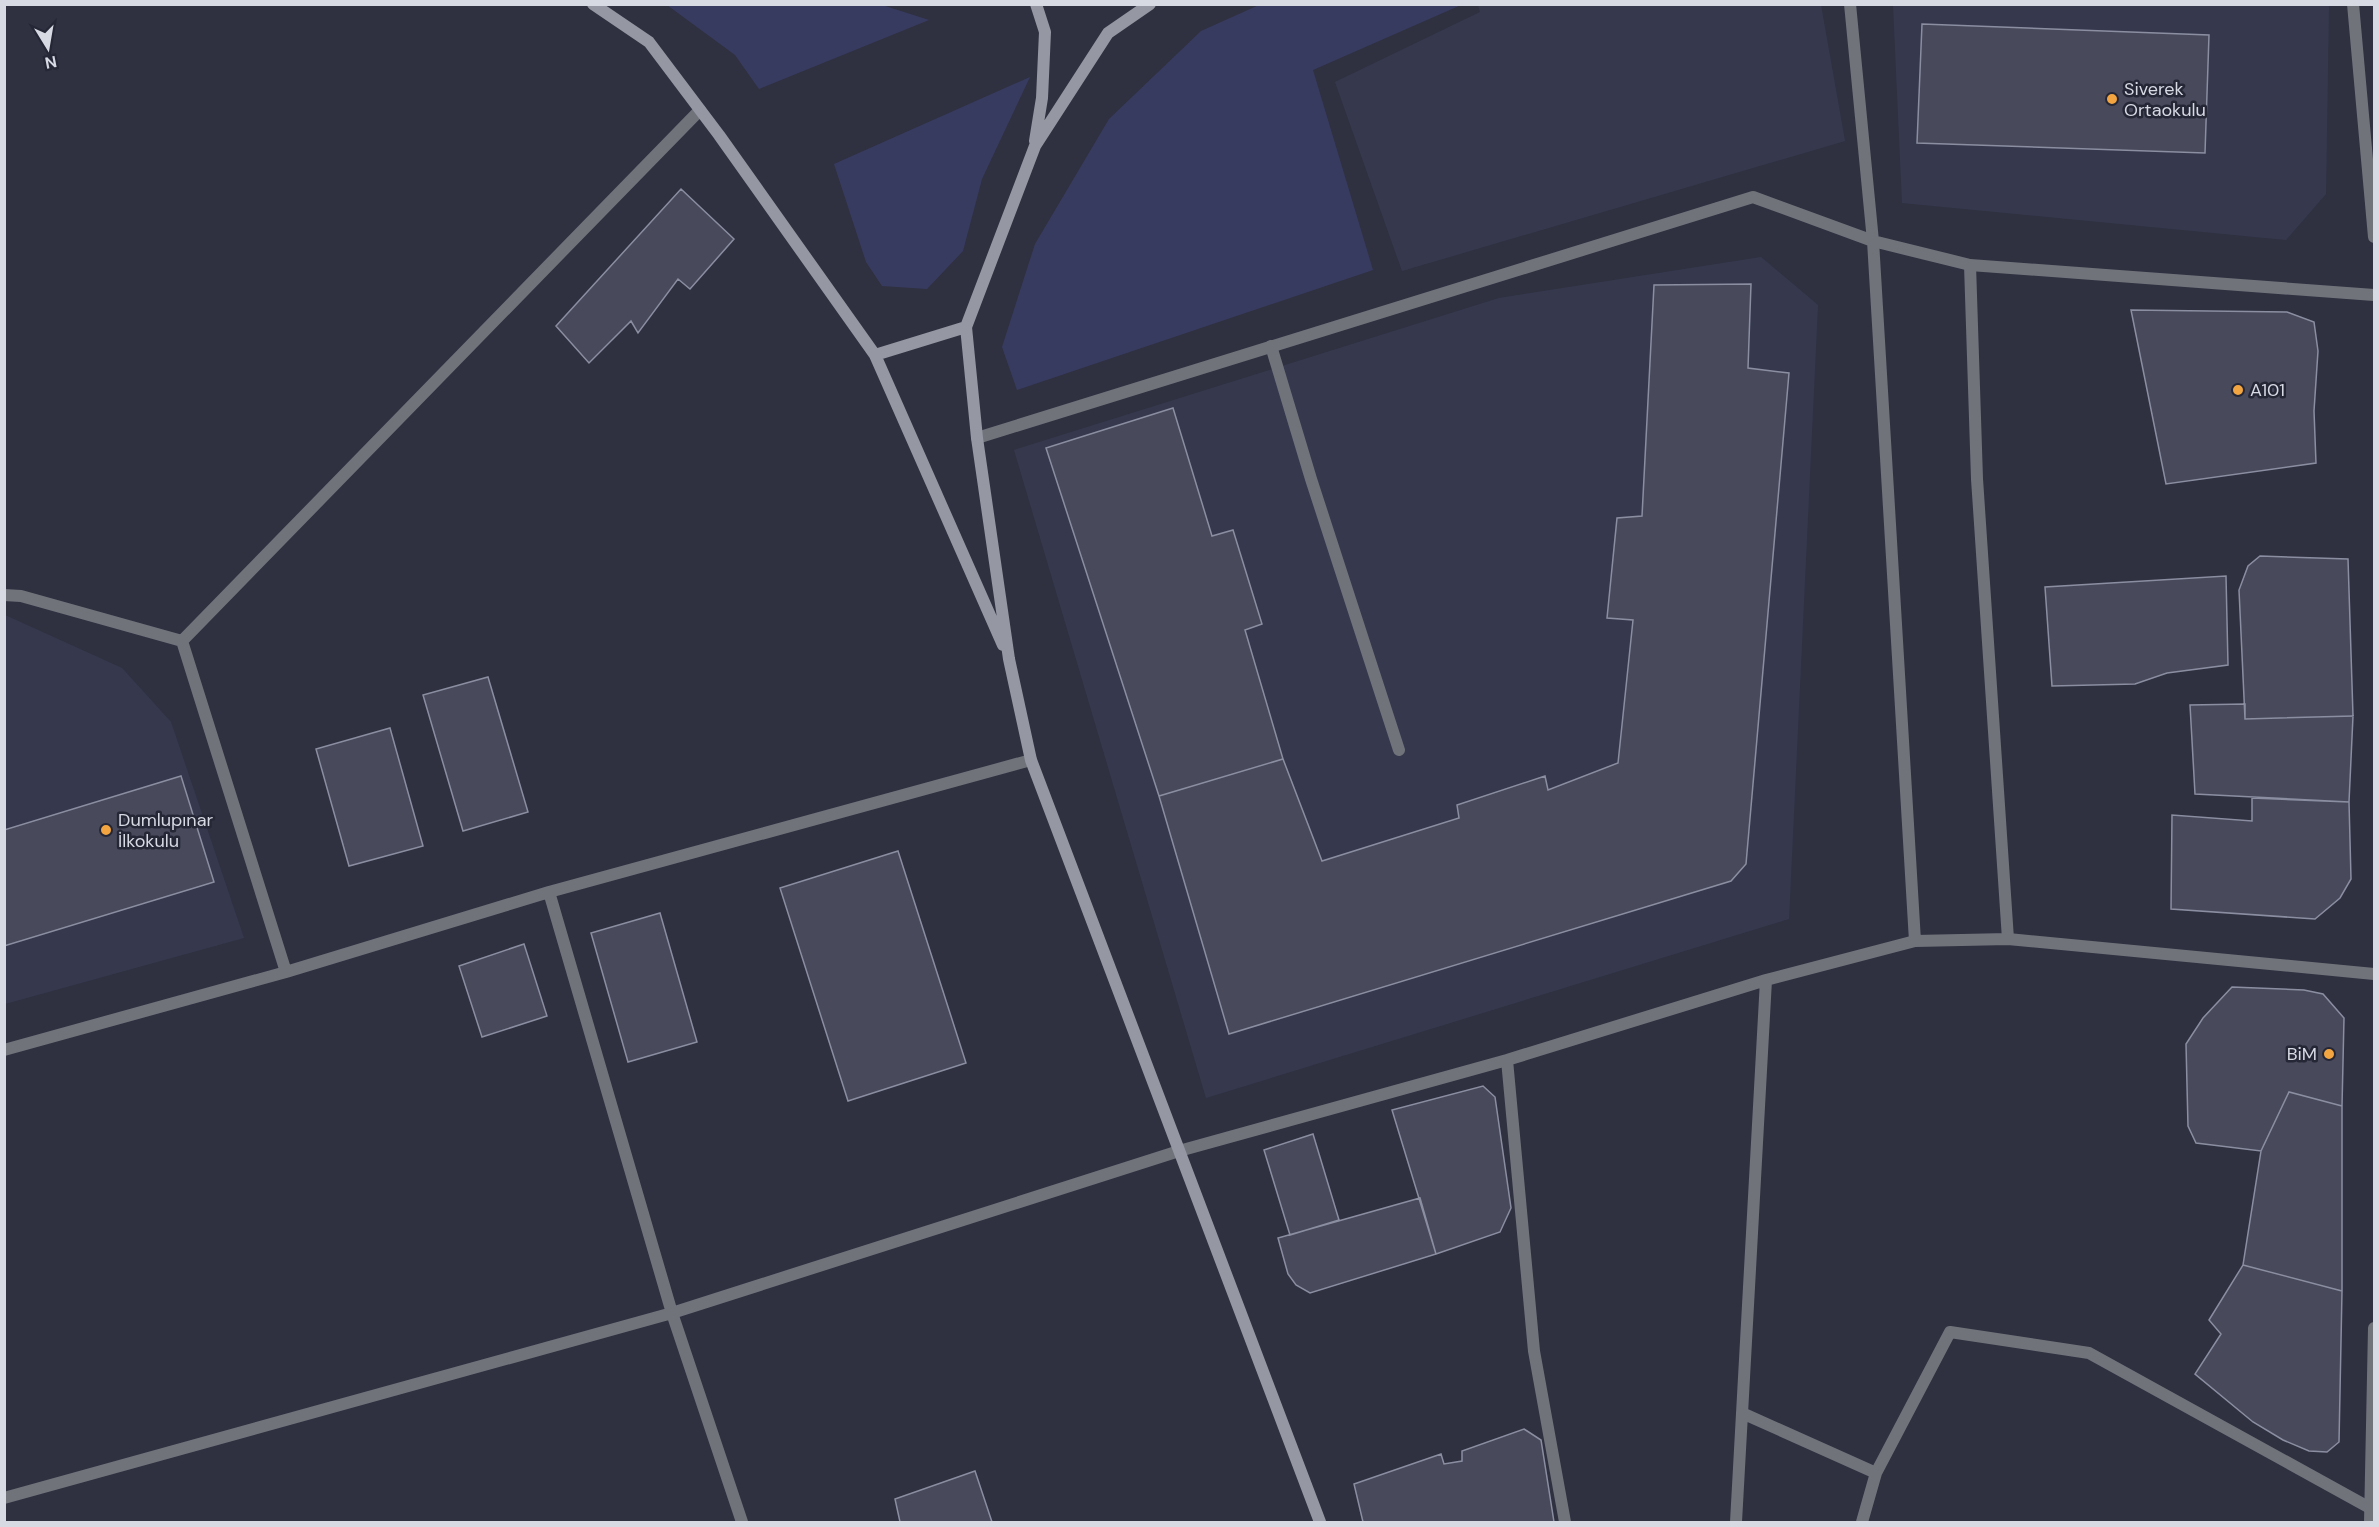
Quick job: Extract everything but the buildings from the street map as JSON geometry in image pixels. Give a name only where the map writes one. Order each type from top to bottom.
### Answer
[{"type":"main road","points":[[593,4],[649,42],[874,355],[1009,659]]},
{"type":"main road","points":[[1035,146],[1042,98],[1045,32],[1036,4]]},
{"type":"main road","points":[[1150,4],[1108,33],[1035,146],[966,327],[977,438],[1009,659],[1030,760],[1320,1522]]},
{"type":"main road","points":[[874,355],[966,327]]},
{"type":"street","points":[[1850,4],[1873,241],[1915,941]]},
{"type":"street","points":[[2353,4],[2374,237]]},
{"type":"street","points":[[182,641],[700,110]]},
{"type":"street","points":[[977,438],[1753,196],[1873,241],[1970,265],[2374,295]]},
{"type":"street","points":[[1970,265],[1977,479],[2008,939]]},
{"type":"street","points":[[1271,346],[1311,479],[1399,750]]},
{"type":"street","points":[[4,595],[21,596],[182,641]]},
{"type":"street","points":[[182,641],[286,972]]},
{"type":"street","points":[[4,1050],[286,972],[549,892],[1030,760]]},
{"type":"street","points":[[549,892],[672,1313],[741,1522]]},
{"type":"street","points":[[4,1498],[672,1313],[1179,1151],[1507,1060],[1766,980],[1915,941],[2008,939],[2374,974]]},
{"type":"street","points":[[1736,1522],[1766,980]]},
{"type":"street","points":[[1507,1060],[1534,1351],[1565,1522]]},
{"type":"street","points":[[2370,1522],[2374,1328]]},
{"type":"street","points":[[1862,1522],[1876,1473],[1950,1332],[2089,1353],[2370,1508]]},
{"type":"street","points":[[1742,1413],[1876,1473]]},
{"type":"shaded area","points":[[667,5],[882,5],[929,20],[759,89],[735,55]]},
{"type":"shaded area","points":[[1259,5],[1461,5],[1313,70],[1373,270],[1017,390],[1002,347],[1035,244],[1109,119],[1201,31]]},
{"type":"shaded area","points":[[1478,5],[1821,5],[1845,141],[1402,271],[1335,82],[1480,12]]},
{"type":"shaded area","name":"Siverek Ortaokulu","points":[[1893,5],[2329,5],[2326,194],[2286,240],[1902,203]]},
{"type":"shaded area","points":[[1030,77],[982,179],[963,251],[927,289],[882,286],[866,262],[834,164]]},
{"type":"shaded area","points":[[1761,257],[1818,305],[1789,919],[1206,1098],[1014,450],[1499,298]]},
{"type":"shaded area","name":"Dumlupınar İlkokulu","points":[[5,615],[122,668],[171,722],[244,938],[5,1004]]},
{"type":"place","name":"Siverek Ortaokulu","points":[[2112,99]]},
{"type":"place","name":"A101","points":[[2238,390]]},
{"type":"place","name":"Dumlupınar İlkokulu","points":[[106,830]]},
{"type":"place","name":"BiM","points":[[2329,1054]]}]
